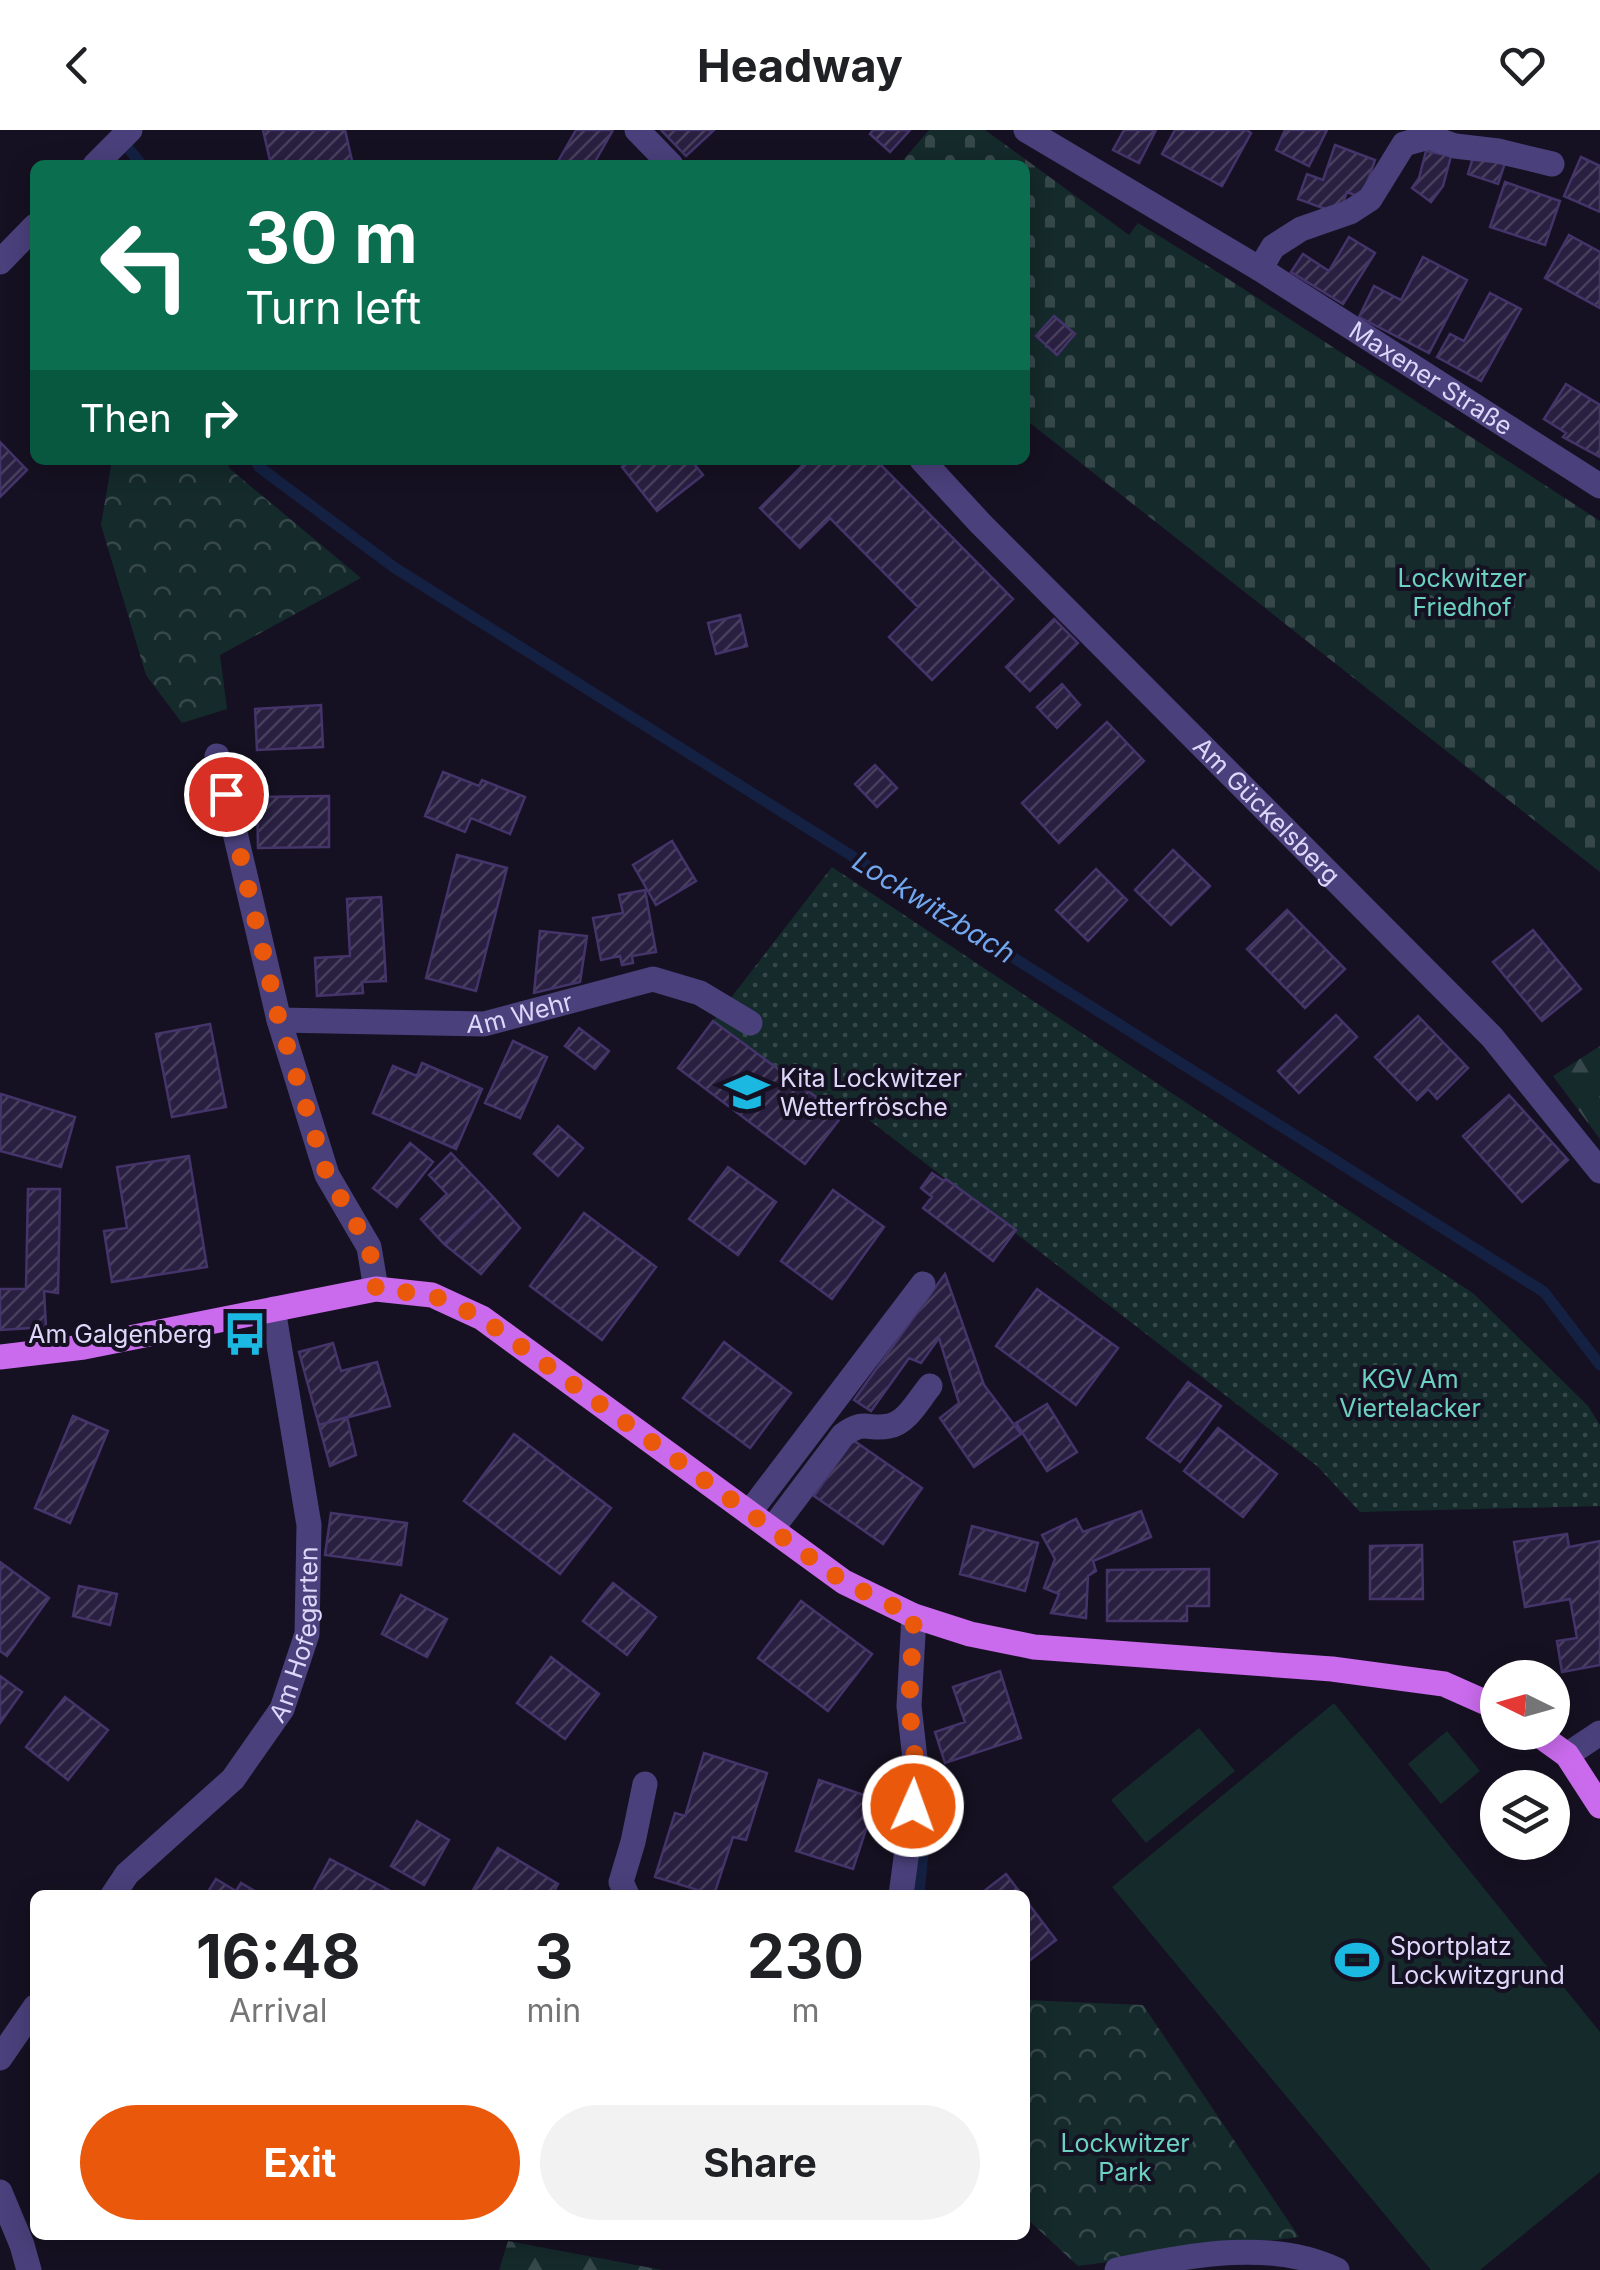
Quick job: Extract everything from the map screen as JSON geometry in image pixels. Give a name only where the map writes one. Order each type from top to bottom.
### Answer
[{"type":"main road","points":[[0,1356],[84,1347],[376,1289],[432,1295],[482,1318],[844,1582],[914,1616],[970,1634],[1034,1647],[1332,1669],[1444,1684],[1480,1700]]},
{"type":"main road","points":[[1560,1750],[1600,1806]]},
{"type":"street","points":[[100,160],[130,130]]},
{"type":"street","points":[[637,130],[666,160]]},
{"type":"street","name":"Maxener Straße","points":[[1026,130],[1260,269],[1600,486]]},
{"type":"street","points":[[1260,269],[1273,248],[1301,229],[1324,223],[1370,200],[1404,144],[1430,137],[1455,146],[1552,164]]},
{"type":"street","points":[[0,262],[30,231]]},
{"type":"street","name":"Am Gückelsberg","points":[[927,465],[1492,1037],[1600,1171]]},
{"type":"street","points":[[217,756],[279,1020],[327,1175],[369,1246],[376,1289]]},
{"type":"street","name":"Am Wehr","points":[[279,1020],[484,1024],[653,979],[700,992],[750,1023]]},
{"type":"street","points":[[749,1513],[923,1284]]},
{"type":"street","name":"Am Hofegarten","points":[[116,1890],[127,1874],[233,1779],[282,1709],[307,1634],[309,1525],[273,1308]]},
{"type":"street","points":[[772,1529],[842,1435],[855,1426],[887,1427],[901,1421],[930,1386]]},
{"type":"street","points":[[902,1890],[917,1776],[909,1706],[914,1616]]},
{"type":"street","points":[[1566,1754],[1600,1733]]},
{"type":"street","points":[[624,1890],[620,1882],[634,1842],[645,1784]]},
{"type":"street","points":[[0,2058],[30,2014]]},
{"type":"street","points":[[0,2192],[29,2270]]},
{"type":"street","points":[[1117,2270],[1231,2253],[1279,2253],[1336,2270]]},
{"type":"green space","name":"Lockwitzer Friedhof","points":[[929,130],[985,130],[1026,160],[903,160]]},
{"type":"green space","name":"Lockwitzer Friedhof","points":[[1030,163],[1129,235],[1138,223],[1600,521],[1600,872],[1030,423]]},
{"type":"green space","points":[[111,465],[228,465],[361,578],[220,655],[227,709],[182,723],[146,675],[101,525]]},
{"type":"green space","name":"KGV Am Viertelacker","points":[[832,867],[1474,1294],[1588,1406],[1600,1425],[1600,1506],[1360,1512],[1317,1466],[851,1106],[842,1116],[713,1021]]},
{"type":"green space","points":[[1600,1046],[1600,1139],[1553,1076]]},
{"type":"green space","name":"Sportplatz Lockwitzgrund","points":[[1334,1703],[1600,2032],[1600,2172],[1480,2270],[1431,2270],[1112,1887]]},
{"type":"green space","points":[[1199,1728],[1235,1771],[1146,1843],[1111,1800]]},
{"type":"green space","points":[[1447,1731],[1480,1771],[1441,1804],[1408,1764]]},
{"type":"green space","name":"Lockwitzer Park","points":[[1030,2000],[1143,2005],[1299,2237],[1078,2266],[1030,2222]]},
{"type":"green space","points":[[508,2241],[662,2270],[499,2270]]},
{"type":"building","points":[[263,130],[345,130],[352,160],[270,160]]},
{"type":"building","points":[[576,130],[613,130],[596,160],[559,160]]},
{"type":"building","points":[[661,130],[714,130],[686,156]]},
{"type":"building","points":[[873,130],[910,130],[890,152],[870,134]]},
{"type":"building","points":[[1124,130],[1156,130],[1139,163],[1113,150]]},
{"type":"building","points":[[1175,130],[1251,133],[1222,186],[1162,154]]},
{"type":"building","points":[[1285,130],[1327,130],[1309,166],[1276,150]]},
{"type":"building","points":[[1335,145],[1375,160],[1362,198],[1347,192],[1339,214],[1298,199],[1307,174],[1323,180]]},
{"type":"building","points":[[1426,151],[1451,156],[1443,186],[1431,202],[1412,188],[1419,178]]},
{"type":"building","points":[[1474,154],[1505,163],[1498,184],[1468,174]]},
{"type":"building","points":[[1581,157],[1600,166],[1600,212],[1564,196]]},
{"type":"building","points":[[1505,182],[1560,201],[1545,245],[1490,227]]},
{"type":"building","points":[[1569,235],[1600,252],[1600,308],[1545,278]]},
{"type":"building","points":[[1349,237],[1375,253],[1343,304],[1291,272],[1303,254],[1329,271]]},
{"type":"building","points":[[1423,257],[1467,280],[1429,353],[1359,317],[1374,286],[1401,300]]},
{"type":"building","points":[[1490,293],[1521,309],[1481,381],[1437,357],[1450,334],[1464,341]]},
{"type":"building","points":[[1054,316],[1075,334],[1057,355],[1036,336]]},
{"type":"building","points":[[1566,384],[1600,405],[1600,457],[1563,437],[1566,433],[1544,419]]},
{"type":"building","points":[[0,442],[27,470],[0,497]]},
{"type":"building","points":[[695,465],[703,475],[657,511],[622,467]]},
{"type":"building","points":[[803,465],[881,465],[1013,599],[932,680],[889,637],[918,607],[830,518],[800,548],[760,508]]},
{"type":"building","points":[[740,615],[747,646],[716,654],[708,623]]},
{"type":"building","points":[[1054,619],[1078,643],[1030,691],[1006,667]]},
{"type":"building","points":[[1062,684],[1080,705],[1057,728],[1037,707]]},
{"type":"building","points":[[321,705],[323,747],[257,750],[255,709]]},
{"type":"building","points":[[1107,722],[1144,761],[1059,843],[1022,803]]},
{"type":"building","points":[[875,765],[897,788],[877,807],[855,784]]},
{"type":"building","points":[[443,772],[479,786],[482,780],[525,797],[510,834],[471,818],[465,832],[425,816]]},
{"type":"building","points":[[329,796],[329,847],[258,848],[257,797]]},
{"type":"building","points":[[672,841],[696,881],[656,905],[633,865]]},
{"type":"building","points":[[1173,850],[1210,886],[1171,925],[1135,890]]},
{"type":"building","points":[[457,855],[507,868],[476,991],[426,978]]},
{"type":"building","points":[[1096,869],[1127,900],[1088,941],[1056,910]]},
{"type":"building","points":[[645,890],[656,952],[632,956],[633,963],[622,965],[620,956],[601,960],[593,918],[623,913],[619,895]]},
{"type":"building","points":[[381,897],[386,981],[362,982],[363,993],[317,996],[315,958],[350,956],[347,899]]},
{"type":"building","points":[[1287,910],[1345,969],[1305,1008],[1247,949]]},
{"type":"building","points":[[1533,930],[1581,989],[1542,1021],[1493,962]]},
{"type":"building","points":[[540,931],[587,936],[580,982],[534,993]]},
{"type":"building","points":[[1336,1015],[1357,1037],[1299,1093],[1278,1071]]},
{"type":"building","points":[[1418,1016],[1468,1068],[1437,1099],[1428,1089],[1417,1100],[1375,1057]]},
{"type":"building","points":[[713,1021],[842,1116],[805,1164],[678,1068]]},
{"type":"building","points":[[210,1024],[226,1107],[172,1117],[156,1034]]},
{"type":"building","points":[[579,1028],[609,1051],[595,1069],[565,1046]]},
{"type":"building","points":[[513,1041],[547,1057],[520,1118],[485,1103]]},
{"type":"building","points":[[422,1063],[482,1089],[456,1149],[373,1113],[393,1066],[417,1076]]},
{"type":"building","points":[[1,1094],[75,1117],[61,1167],[0,1151]]},
{"type":"building","points":[[1509,1095],[1568,1160],[1522,1202],[1463,1136]]},
{"type":"building","points":[[558,1126],[583,1148],[558,1176],[534,1154]]},
{"type":"building","points":[[410,1143],[433,1162],[397,1207],[373,1188]]},
{"type":"building","points":[[451,1153],[493,1197],[444,1244],[421,1219],[447,1194],[429,1175]]},
{"type":"building","points":[[189,1156],[207,1267],[112,1282],[104,1231],[127,1228],[117,1167]]},
{"type":"building","points":[[728,1167],[776,1202],[738,1255],[689,1219]]},
{"type":"building","points":[[932,1173],[1016,1230],[993,1261],[923,1208],[932,1197],[921,1188]]},
{"type":"building","points":[[28,1189],[60,1189],[58,1293],[44,1291],[46,1327],[0,1330],[0,1289],[26,1289]]},
{"type":"building","points":[[833,1190],[884,1227],[832,1299],[781,1261]]},
{"type":"building","points":[[493,1197],[520,1228],[481,1274],[444,1244]]},
{"type":"building","points":[[584,1213],[656,1267],[602,1340],[530,1286]]},
{"type":"building","points":[[945,1274],[984,1385],[1021,1434],[974,1467],[940,1418],[959,1403],[939,1338],[921,1363],[909,1358],[871,1411],[854,1400]]},
{"type":"building","points":[[1037,1289],[1118,1348],[1076,1405],[996,1346]]},
{"type":"building","points":[[724,1342],[791,1393],[750,1448],[683,1398]]},
{"type":"building","points":[[333,1343],[341,1371],[377,1362],[390,1406],[319,1425],[299,1352]]},
{"type":"building","points":[[1188,1382],[1221,1406],[1180,1462],[1147,1438]]},
{"type":"building","points":[[1047,1404],[1077,1452],[1047,1471],[1016,1423]]},
{"type":"building","points":[[73,1416],[108,1431],[70,1523],[35,1508]]},
{"type":"building","points":[[347,1417],[356,1455],[330,1466],[319,1425]]},
{"type":"building","points":[[1218,1428],[1277,1474],[1243,1517],[1184,1471]]},
{"type":"building","points":[[514,1434],[611,1508],[560,1574],[464,1501]]},
{"type":"building","points":[[853,1440],[922,1488],[883,1544],[814,1496]]},
{"type":"building","points":[[1141,1511],[1151,1537],[1093,1561],[1096,1571],[1088,1576],[1086,1618],[1051,1613],[1059,1594],[1044,1588],[1055,1559],[1042,1535],[1076,1519],[1083,1532]]},
{"type":"building","points":[[331,1513],[407,1523],[401,1565],[325,1555]]},
{"type":"building","points":[[972,1526],[1038,1543],[1025,1591],[960,1574]]},
{"type":"building","points":[[1567,1534],[1569,1547],[1600,1541],[1600,1665],[1570,1671],[1570,1660],[1560,1660],[1557,1641],[1577,1638],[1570,1599],[1525,1607],[1514,1542]]},
{"type":"building","points":[[1422,1545],[1423,1599],[1370,1599],[1370,1546]]},
{"type":"building","points":[[0,1562],[49,1598],[7,1656],[0,1651]]},
{"type":"building","points":[[1209,1569],[1209,1606],[1187,1606],[1187,1621],[1107,1621],[1107,1570]]},
{"type":"building","points":[[613,1583],[656,1617],[627,1655],[583,1621]]},
{"type":"building","points":[[79,1586],[117,1594],[110,1625],[73,1616]]},
{"type":"building","points":[[401,1595],[447,1619],[427,1657],[382,1634]]},
{"type":"building","points":[[801,1601],[872,1654],[828,1711],[758,1658]]},
{"type":"building","points":[[551,1657],[599,1694],[565,1739],[517,1703]]},
{"type":"building","points":[[1000,1671],[1021,1738],[945,1763],[935,1732],[965,1722],[953,1687]]},
{"type":"building","points":[[0,1676],[22,1692],[0,1723]]},
{"type":"building","points":[[65,1697],[108,1730],[68,1780],[26,1747]]},
{"type":"building","points":[[704,1753],[767,1773],[746,1840],[733,1837],[716,1890],[698,1890],[655,1877],[675,1813],[685,1816]]},
{"type":"building","points":[[819,1780],[876,1799],[853,1869],[796,1851]]},
{"type":"building","points":[[417,1821],[449,1840],[424,1885],[391,1866]]},
{"type":"building","points":[[498,1848],[558,1884],[555,1890],[473,1890]]},
{"type":"building","points":[[330,1859],[389,1890],[314,1890]]},
{"type":"building","points":[[1006,1874],[1018,1890],[985,1890]]},
{"type":"building","points":[[216,1879],[234,1890],[209,1890]]},
{"type":"building","points":[[1030,1906],[1056,1940],[1030,1960]]},
{"type":"waterway","name":"Lockwitzbach","points":[[119,137],[138,160]]},
{"type":"waterway","name":"Lockwitzbach","points":[[258,465],[395,568],[1544,1292],[1600,1365]]},
{"type":"waterway","points":[[919,1890],[927,1808]]},
{"type":"place","name":"Kita Lockwitzer Wetterfrösche","points":[[747,1092]]},
{"type":"place","name":"Am Galgenberg","points":[[245,1334]]},
{"type":"place","name":"Sportplatz Lockwitzgrund","points":[[1357,1960]]},
{"type":"route","points":[[226,794],[279,1020],[327,1175],[369,1246],[376,1289],[432,1295],[482,1318],[844,1582],[914,1616],[909,1706],[917,1776],[913,1806]]}]
